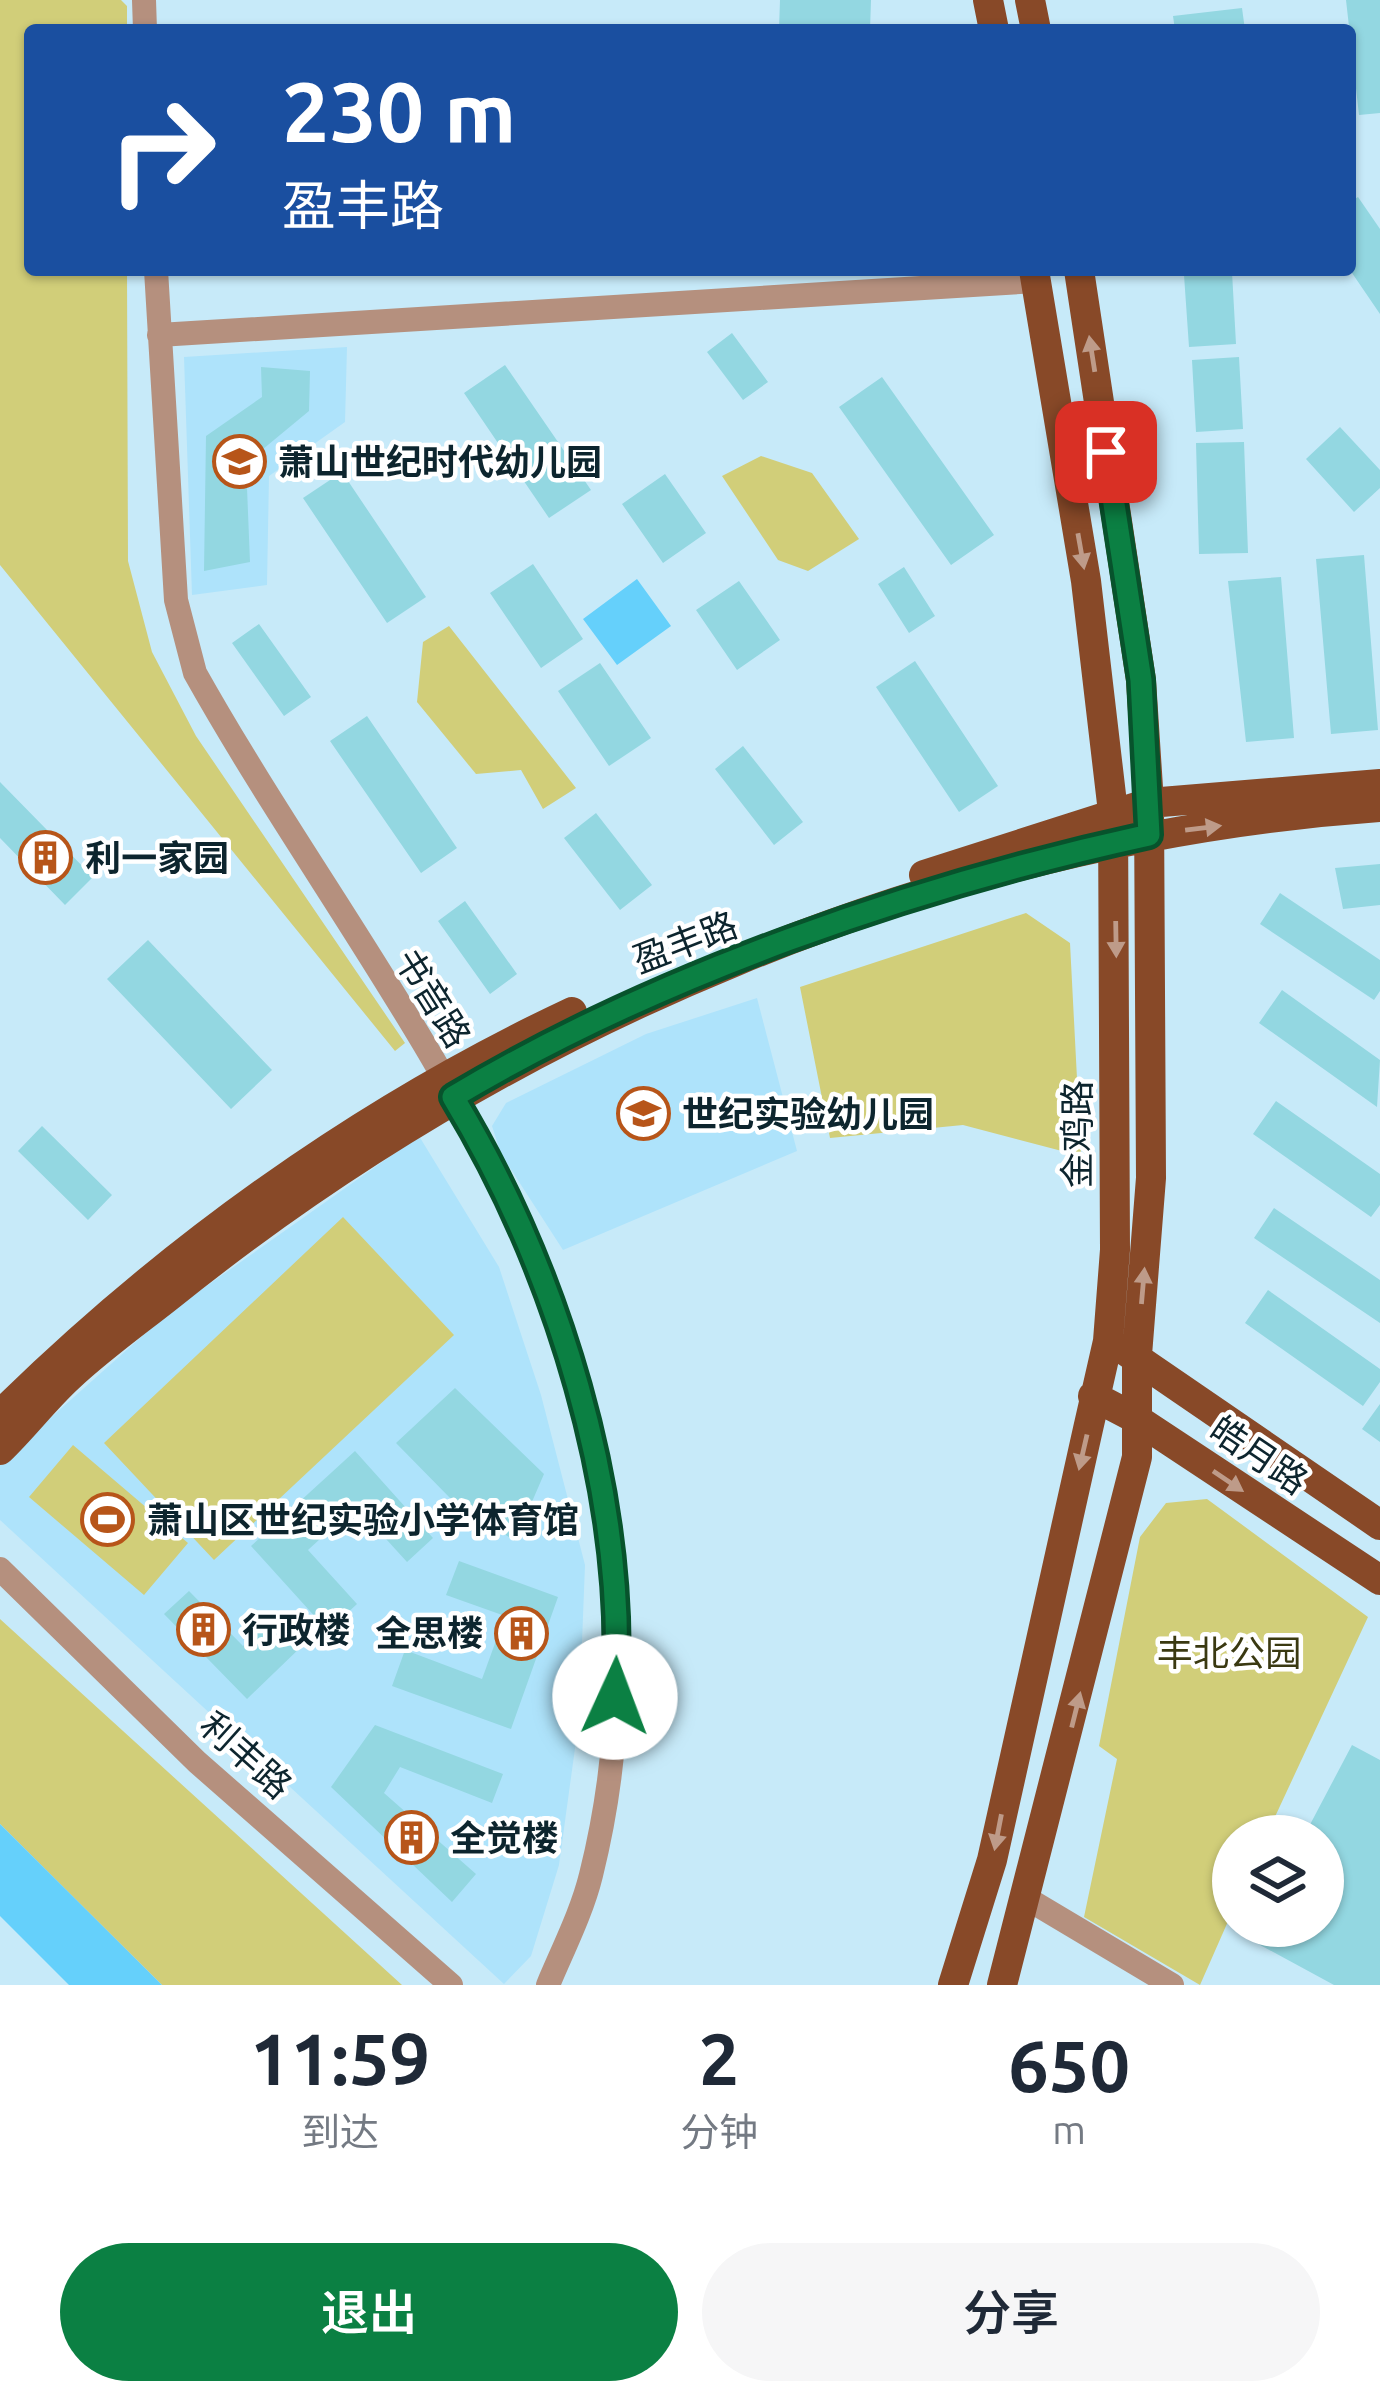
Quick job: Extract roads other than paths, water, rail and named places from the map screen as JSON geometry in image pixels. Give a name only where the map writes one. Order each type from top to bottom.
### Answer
[{"type":"main road","name":"金鸡路","points":[[953,1985],[992,1860],[1108,1341],[1115,1250],[1113,827],[1086,581],[1035,276]]},
{"type":"main road","name":"金鸡路","points":[[1002,1985],[1137,1457],[1137,1355],[1151,1178],[1149,802],[1141,680],[1080,276]]},
{"type":"main road","name":"盈丰路","points":[[0,1415],[112,1312],[241,1211],[446,1087],[629,985],[792,920],[1113,827],[1149,802],[1380,784]]},
{"type":"main road","name":"盈丰路","points":[[1113,827],[1149,835],[1380,807]]},
{"type":"main road","name":"盈丰路","points":[[0,1450],[69,1377],[213,1261],[446,1087]]},
{"type":"main road","name":"皓月路","points":[[1108,1341],[1137,1355],[1380,1525]]},
{"type":"main road","name":"皓月路","points":[[1093,1396],[1135,1418],[1380,1580]]},
{"type":"street","name":"书音路","points":[[156,276],[176,600],[195,674],[446,1087],[526,1238],[590,1427],[615,1563],[618,1655],[610,1782],[590,1880],[548,1985]]},
{"type":"street","points":[[159,334],[1020,276]]},
{"type":"street","name":"利丰路","points":[[0,1570],[197,1762],[451,1985]]},
{"type":"street","points":[[1026,1898],[1172,1985]]},
{"type":"water","points":[[637,579],[671,626],[617,665],[583,619]]},
{"type":"water","points":[[0,1824],[162,1985],[69,1985],[0,1916]]},
{"type":"place","name":"萧山世纪时代幼儿园","points":[[239,462]]},
{"type":"place","name":"利一家园","points":[[46,858]]},
{"type":"place","name":"世纪实验幼儿园","points":[[643,1114]]},
{"type":"place","name":"萧山区世纪实验小学体育馆","points":[[108,1520]]},
{"type":"place","name":"行政楼","points":[[203,1630]]},
{"type":"place","name":"全思楼","points":[[522,1633]]},
{"type":"place","name":"全觉楼","points":[[411,1838]]},
{"type":"park label","name":"丰北公园","points":[[1229,1653]]}]
